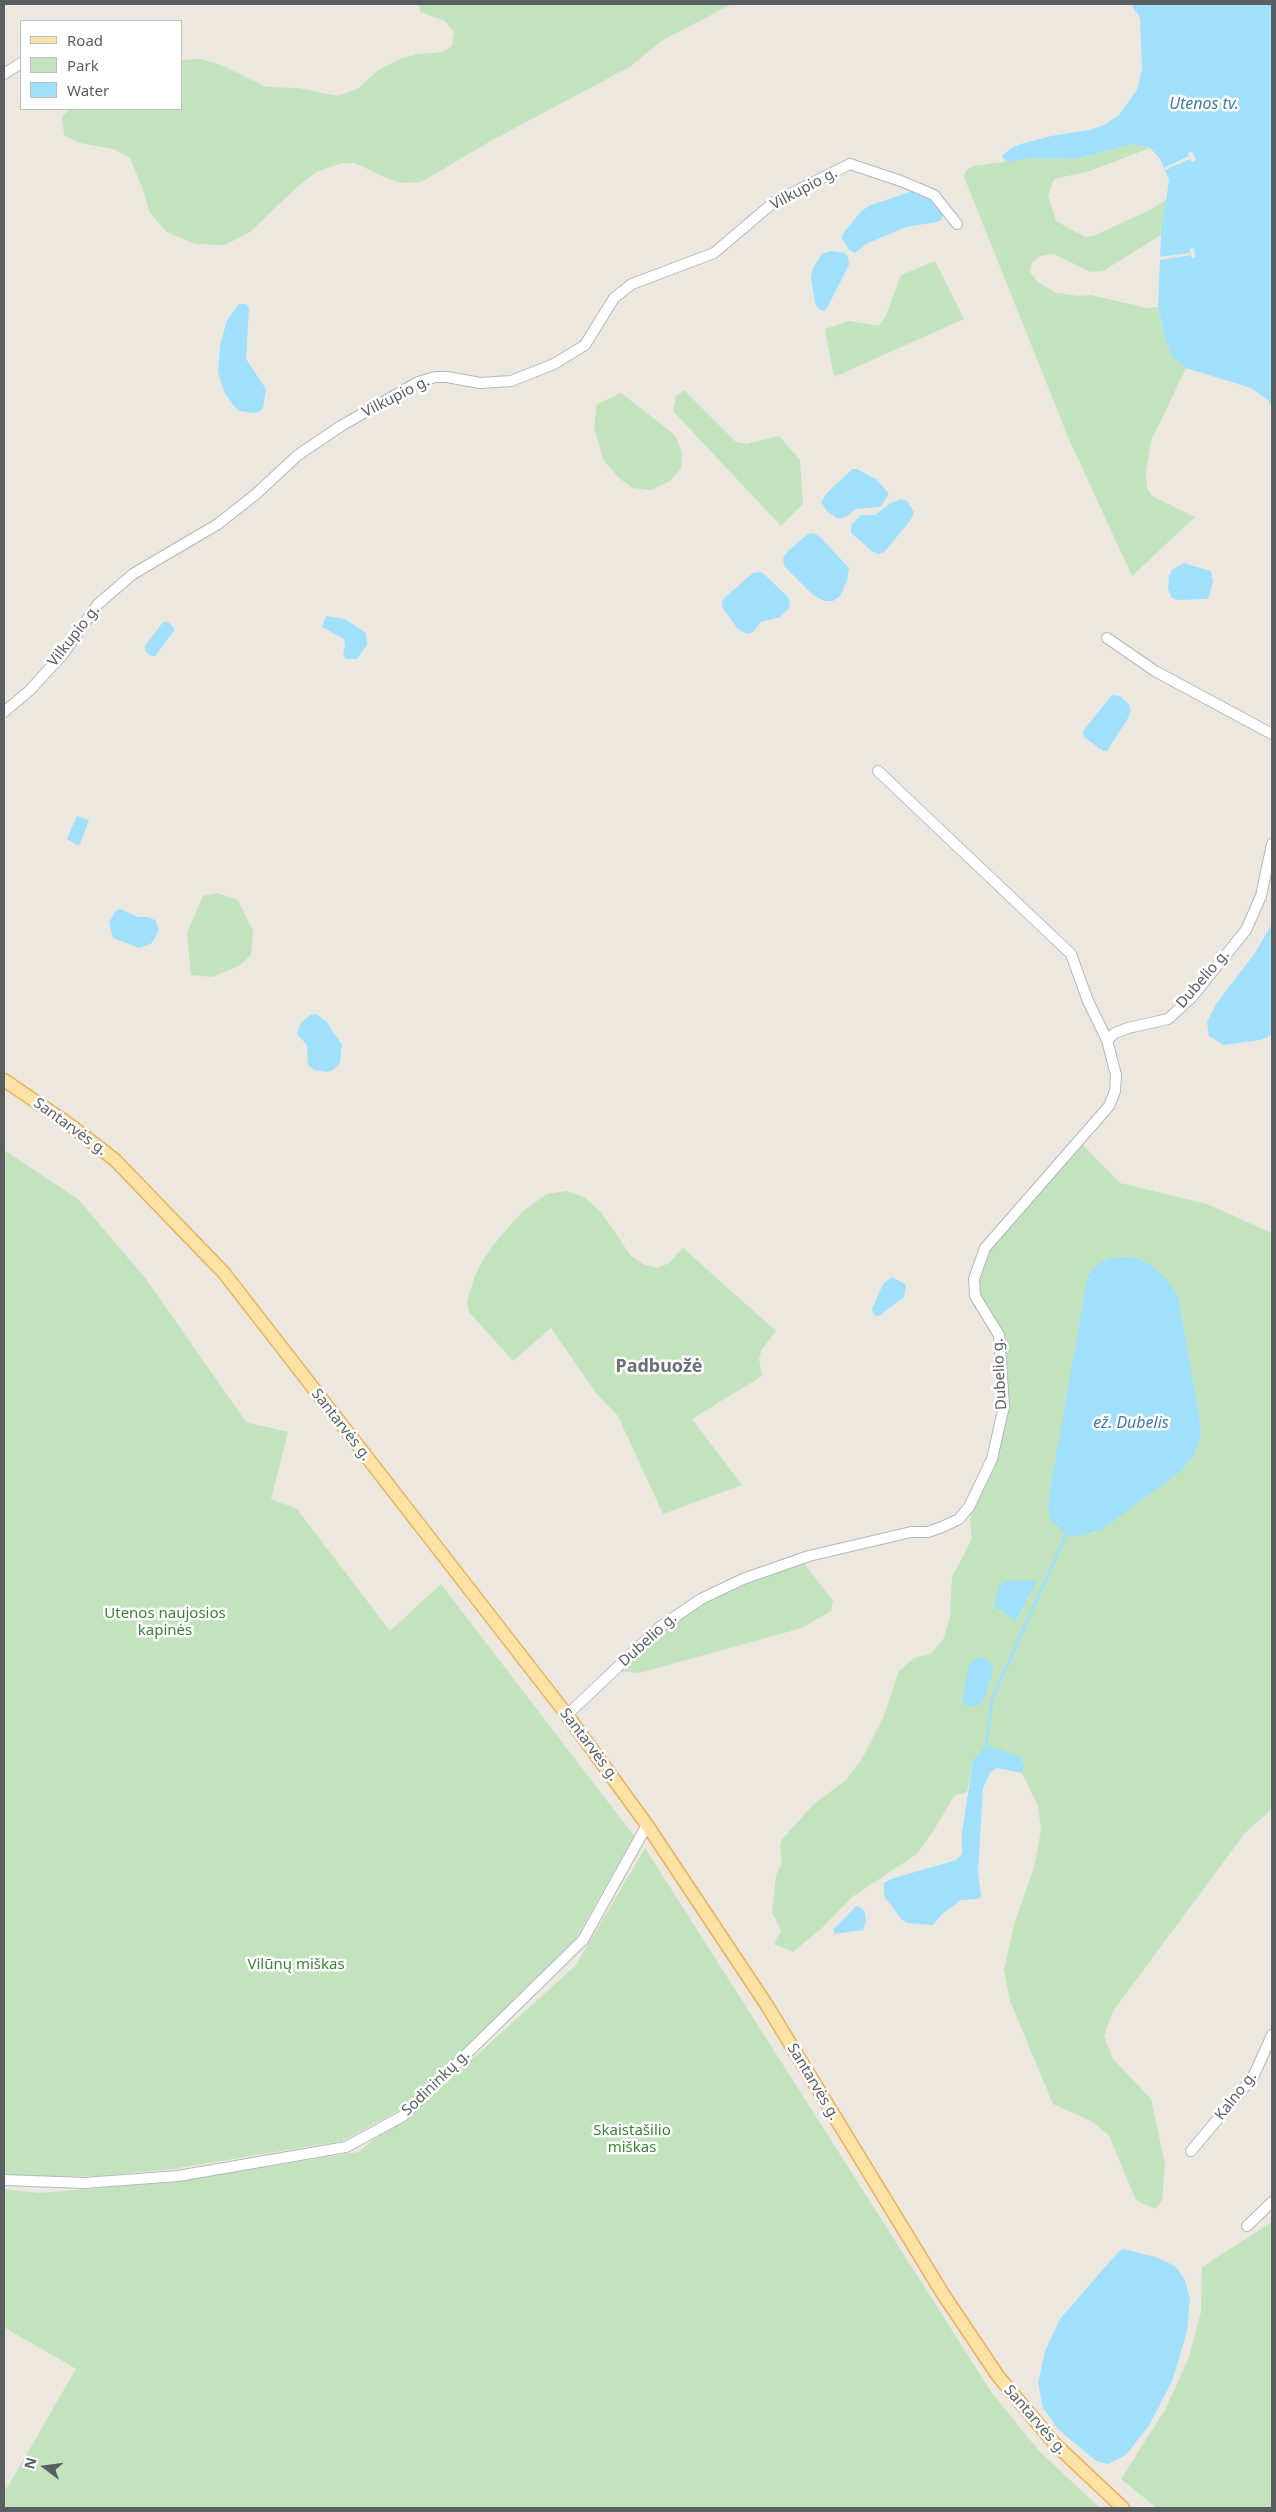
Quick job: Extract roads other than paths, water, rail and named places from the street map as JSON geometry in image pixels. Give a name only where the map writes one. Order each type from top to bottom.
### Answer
[{"type":"main road","name":"Santarvės g.","points":[[4,1080],[78,1131],[115,1160],[170,1214],[224,1273],[567,1715],[647,1824],[766,2004],[943,2294],[993,2369],[1027,2414],[1090,2479],[1123,2508]]},
{"type":"street","points":[[4,74],[20,64]]},
{"type":"street","name":"Vilkupio g.","points":[[4,712],[29,691],[63,654],[98,604],[133,574],[218,524],[256,494],[298,455],[341,426],[418,382],[447,377],[480,384],[511,381],[554,364],[585,345],[614,298],[632,284],[714,253],[774,202],[850,164],[901,181],[934,195],[957,224]]},
{"type":"street","points":[[1107,638],[1154,671],[1272,734]]},
{"type":"street","points":[[878,771],[1071,954],[1088,1001],[1107,1040]]},
{"type":"street","name":"Dubelio g.","points":[[567,1715],[660,1626],[701,1599],[743,1579],[809,1556],[911,1532],[928,1532],[959,1519],[968,1508],[992,1459],[1004,1406],[1000,1336],[975,1296],[974,1279],[985,1248],[1109,1106],[1115,1091],[1116,1075],[1107,1040],[1128,1028],[1168,1019],[1191,998],[1246,930],[1261,896],[1272,844]]},
{"type":"street","name":"Sodininkų g.","points":[[4,2180],[84,2183],[178,2176],[346,2147],[404,2116],[583,1940],[647,1824]]},
{"type":"street","name":"Kalno g.","points":[[1191,2151],[1253,2077],[1272,2035]]},
{"type":"street","points":[[1247,2226],[1272,2202]]},
{"type":"water","name":"Utenos tv.","points":[[1131,4],[1272,4],[1272,408],[1268,400],[1251,388],[1186,368],[1173,358],[1165,338],[1158,307],[1161,235],[1169,180],[1160,159],[1150,148],[1132,144],[1077,159],[1031,158],[1008,162],[1002,156],[1011,148],[1021,144],[1051,136],[1089,130],[1104,125],[1119,115],[1137,90],[1142,69],[1140,18]]},
{"type":"water","points":[[915,190],[928,196],[943,212],[941,220],[906,227],[866,244],[855,253],[849,250],[842,239],[842,235],[861,211],[871,205]]},
{"type":"water","points":[[832,251],[844,253],[848,256],[849,265],[824,311],[819,309],[815,303],[811,277],[813,268],[822,254]]},
{"type":"water","points":[[239,304],[246,304],[249,308],[246,359],[266,389],[263,408],[259,412],[253,413],[240,411],[234,406],[224,392],[218,372],[220,346],[227,320]]},
{"type":"water","points":[[852,469],[857,469],[877,480],[889,494],[880,507],[856,509],[846,517],[838,519],[827,511],[821,502],[827,493]]},
{"type":"water","points":[[901,499],[907,501],[914,512],[910,521],[884,552],[878,554],[872,551],[851,533],[851,525],[861,515],[875,515],[891,503]]},
{"type":"water","points":[[813,533],[819,536],[849,568],[847,581],[840,596],[833,601],[825,601],[813,595],[784,566],[783,558],[788,551],[808,534]]},
{"type":"water","points":[[1183,563],[1211,571],[1213,582],[1208,599],[1177,600],[1172,598],[1168,589],[1169,576],[1172,570]]},
{"type":"water","points":[[753,573],[763,573],[789,598],[790,607],[780,617],[761,622],[753,632],[747,634],[738,629],[722,607],[722,603],[724,598]]},
{"type":"water","points":[[326,616],[345,619],[366,633],[367,645],[357,659],[346,659],[343,654],[344,639],[322,627]]},
{"type":"water","points":[[163,622],[168,622],[174,627],[174,631],[155,656],[151,656],[145,651],[145,646]]},
{"type":"water","points":[[1112,695],[1120,696],[1129,704],[1131,710],[1127,720],[1107,751],[1103,751],[1084,737],[1083,731]]},
{"type":"water","points":[[77,816],[89,820],[80,844],[77,845],[67,839]]},
{"type":"water","points":[[120,909],[138,917],[148,917],[155,920],[159,930],[152,943],[139,948],[113,938],[109,922],[115,912]]},
{"type":"water","points":[[1272,924],[1272,1035],[1260,1040],[1223,1045],[1209,1036],[1207,1022],[1216,1004],[1255,953]]},
{"type":"water","points":[[316,1014],[326,1021],[342,1045],[340,1063],[333,1070],[327,1072],[314,1070],[308,1065],[307,1045],[297,1034],[300,1024],[310,1015]]},
{"type":"water","name":"ež. Dubelis","points":[[1109,1258],[1140,1259],[1153,1267],[1168,1281],[1178,1296],[1201,1427],[1199,1442],[1193,1456],[1181,1471],[1101,1530],[1079,1536],[1066,1535],[1051,1520],[1048,1509],[1088,1275],[1098,1264]]},
{"type":"water","points":[[892,1277],[906,1285],[904,1297],[879,1316],[874,1315],[872,1309],[883,1284]]},
{"type":"water","points":[[1005,1581],[1037,1581],[1016,1621],[994,1606],[999,1586]]},
{"type":"water","points":[[976,1658],[984,1658],[990,1662],[993,1669],[986,1695],[982,1702],[977,1706],[967,1706],[962,1700],[969,1665]]},
{"type":"water","points":[[986,1745],[1021,1757],[1024,1767],[1022,1773],[997,1768],[991,1771],[983,1788],[978,1872],[981,1896],[978,1899],[961,1900],[941,1915],[933,1925],[907,1923],[901,1919],[884,1896],[884,1883],[891,1879],[956,1860],[962,1854],[962,1832],[973,1761]]},
{"type":"water","points":[[856,1906],[862,1908],[865,1912],[866,1921],[863,1930],[834,1934],[834,1929]]},
{"type":"water","points":[[1124,2249],[1158,2258],[1175,2266],[1185,2280],[1190,2299],[1187,2331],[1173,2379],[1150,2424],[1126,2455],[1108,2464],[1096,2461],[1058,2429],[1043,2408],[1038,2383],[1045,2351],[1060,2319],[1119,2251]]},
{"type":"waterway","points":[[986,1745],[992,1699],[1066,1535]]},
{"type":"district","name":"Padbuožė","points":[[659,1367]]},
{"type":"park label","name":"Utenos naujosios kapinės","points":[[165,1622]]},
{"type":"park label","name":"Vilūnų miškas","points":[[296,1965]]},
{"type":"park label","name":"Skaistašilio miškas","points":[[632,2140]]}]
